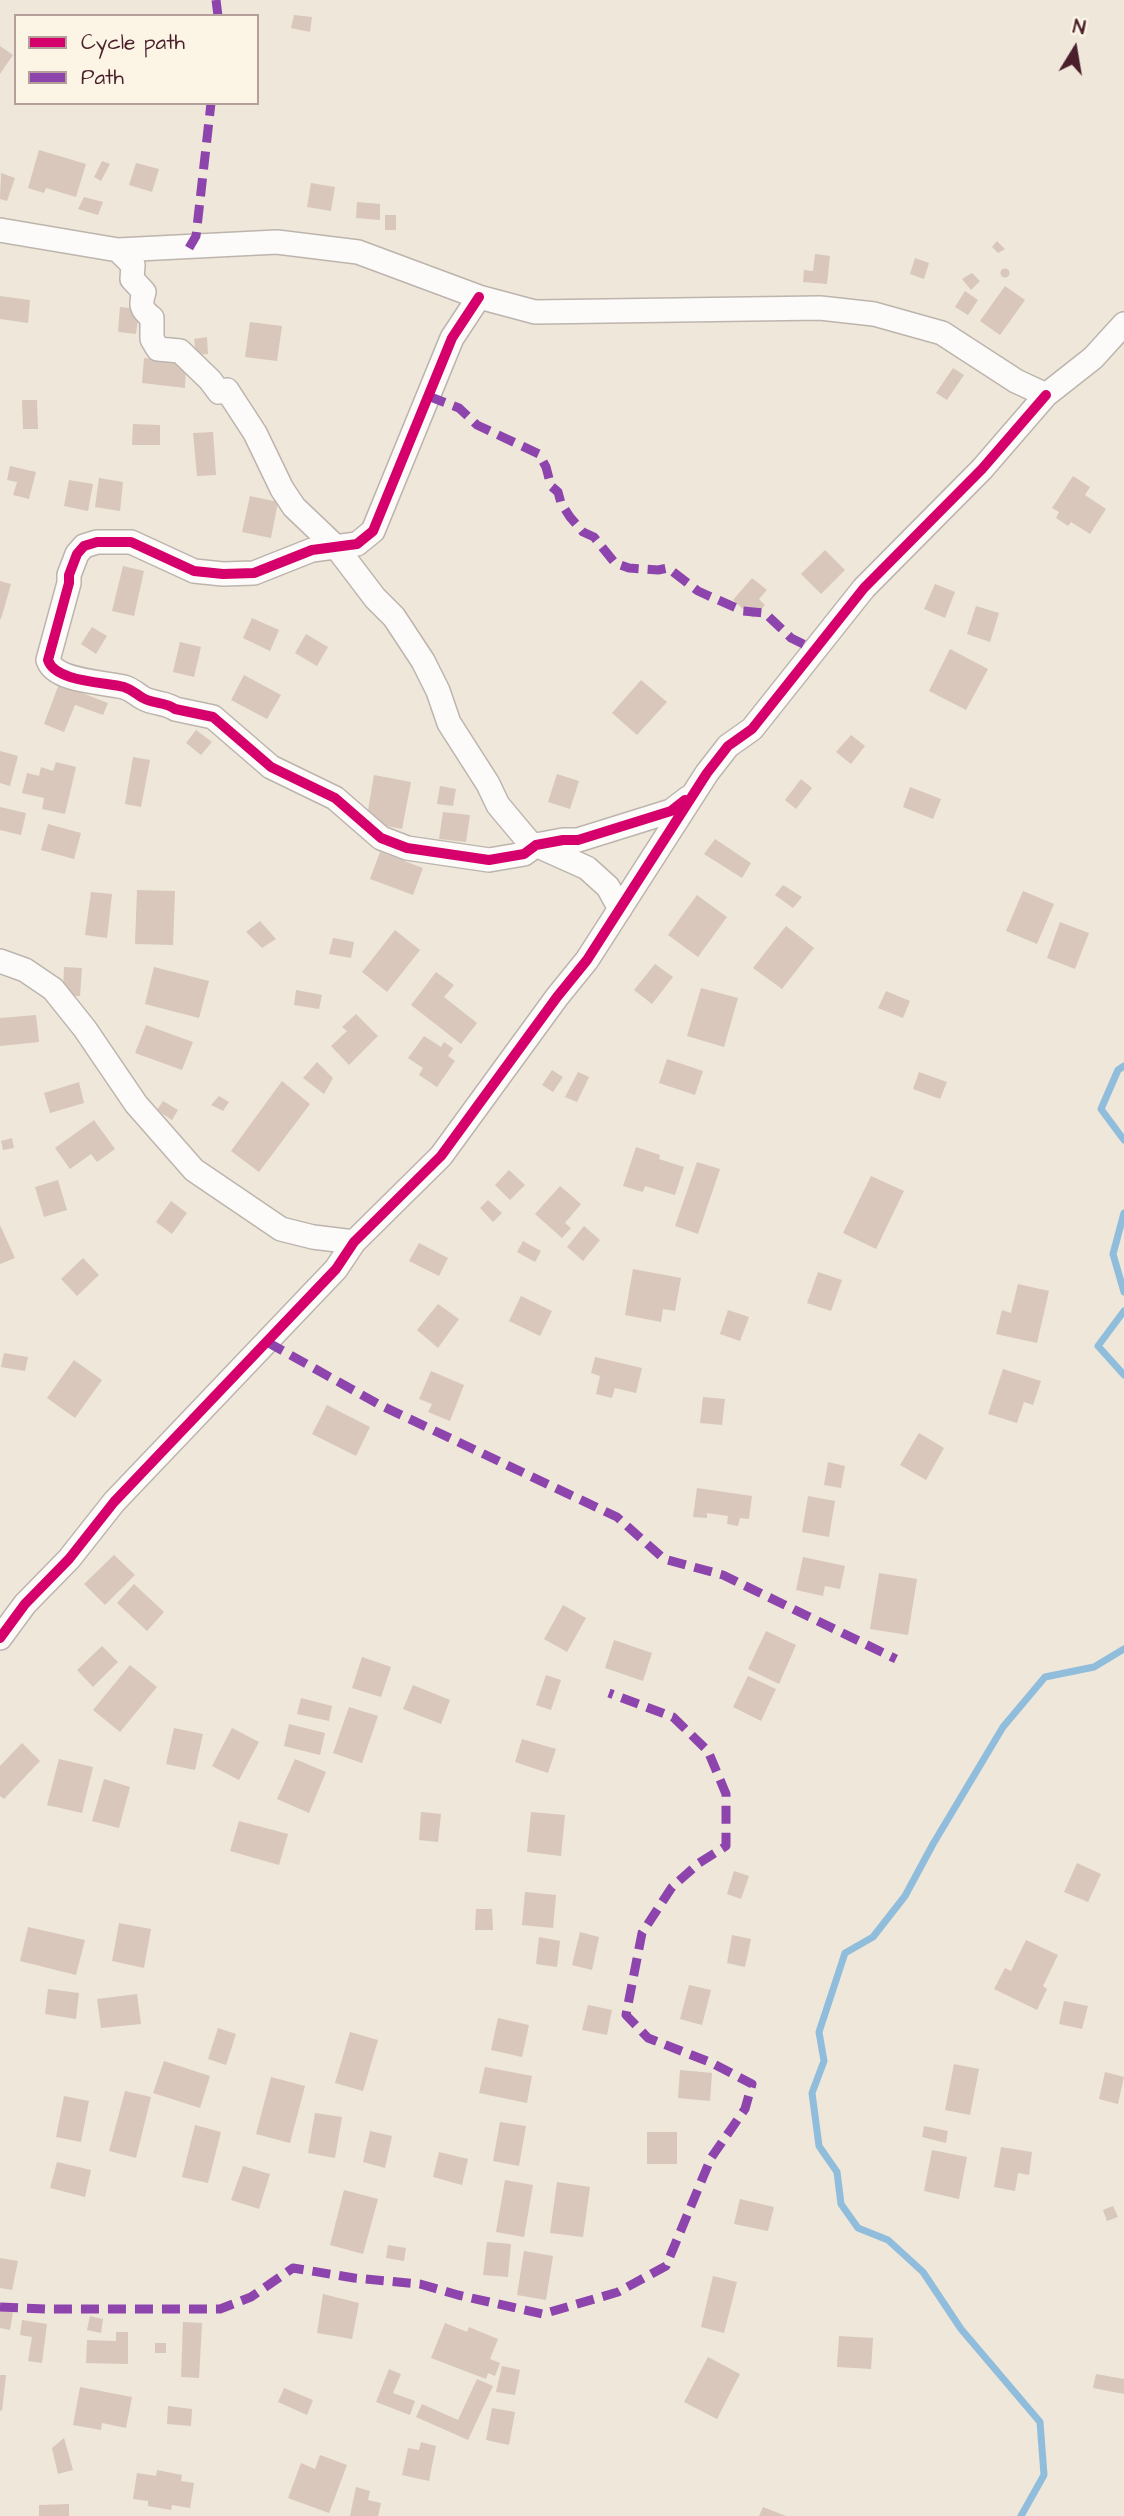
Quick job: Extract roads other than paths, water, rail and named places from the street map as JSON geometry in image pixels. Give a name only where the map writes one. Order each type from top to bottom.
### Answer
[{"type":"street","points":[[0,230],[118,250],[277,242],[358,252],[479,297],[535,312],[820,308],[874,314],[942,333],[1016,381],[1046,396]]},
{"type":"street","points":[[118,250],[133,265],[132,279],[144,292],[141,304],[143,311],[152,318],[152,339],[158,349],[180,351],[219,392],[227,390],[255,433],[282,489],[294,507],[337,548],[375,598],[394,617],[423,661],[438,691],[449,723],[498,804],[529,842],[587,868],[608,887],[620,909]]},
{"type":"street","points":[[479,297],[452,338],[373,531],[357,544],[312,550],[254,573],[194,571],[131,542],[97,542],[84,547],[73,563],[48,660],[50,666],[56,672],[135,691],[142,698],[213,717],[271,767],[335,798],[381,838],[407,848],[489,860],[524,854],[536,845],[563,840],[578,841],[671,811],[694,793]]},
{"type":"street","points":[[0,1638],[25,1604],[69,1559],[114,1502],[336,1269],[354,1242],[441,1156],[587,960],[694,793],[728,746],[752,729],[864,588],[982,469],[1046,396],[1093,358],[1124,324]]},
{"type":"street","points":[[0,961],[26,970],[53,989],[85,1029],[136,1104],[194,1170],[281,1229],[313,1237],[354,1242]]},
{"type":"waterway","points":[[1124,1066],[1118,1070],[1101,1109],[1124,1140]]},
{"type":"waterway","points":[[1124,1213],[1113,1254],[1124,1292]]},
{"type":"waterway","points":[[1124,1311],[1098,1346],[1124,1375]]},
{"type":"waterway","points":[[1021,2516],[1044,2475],[1040,2422],[961,2329],[923,2272],[888,2240],[858,2228],[841,2204],[837,2172],[819,2146],[812,2093],[824,2061],[819,2032],[845,1953],[873,1937],[905,1896],[1003,1727],[1045,1677],[1094,1667],[1124,1649]]}]
